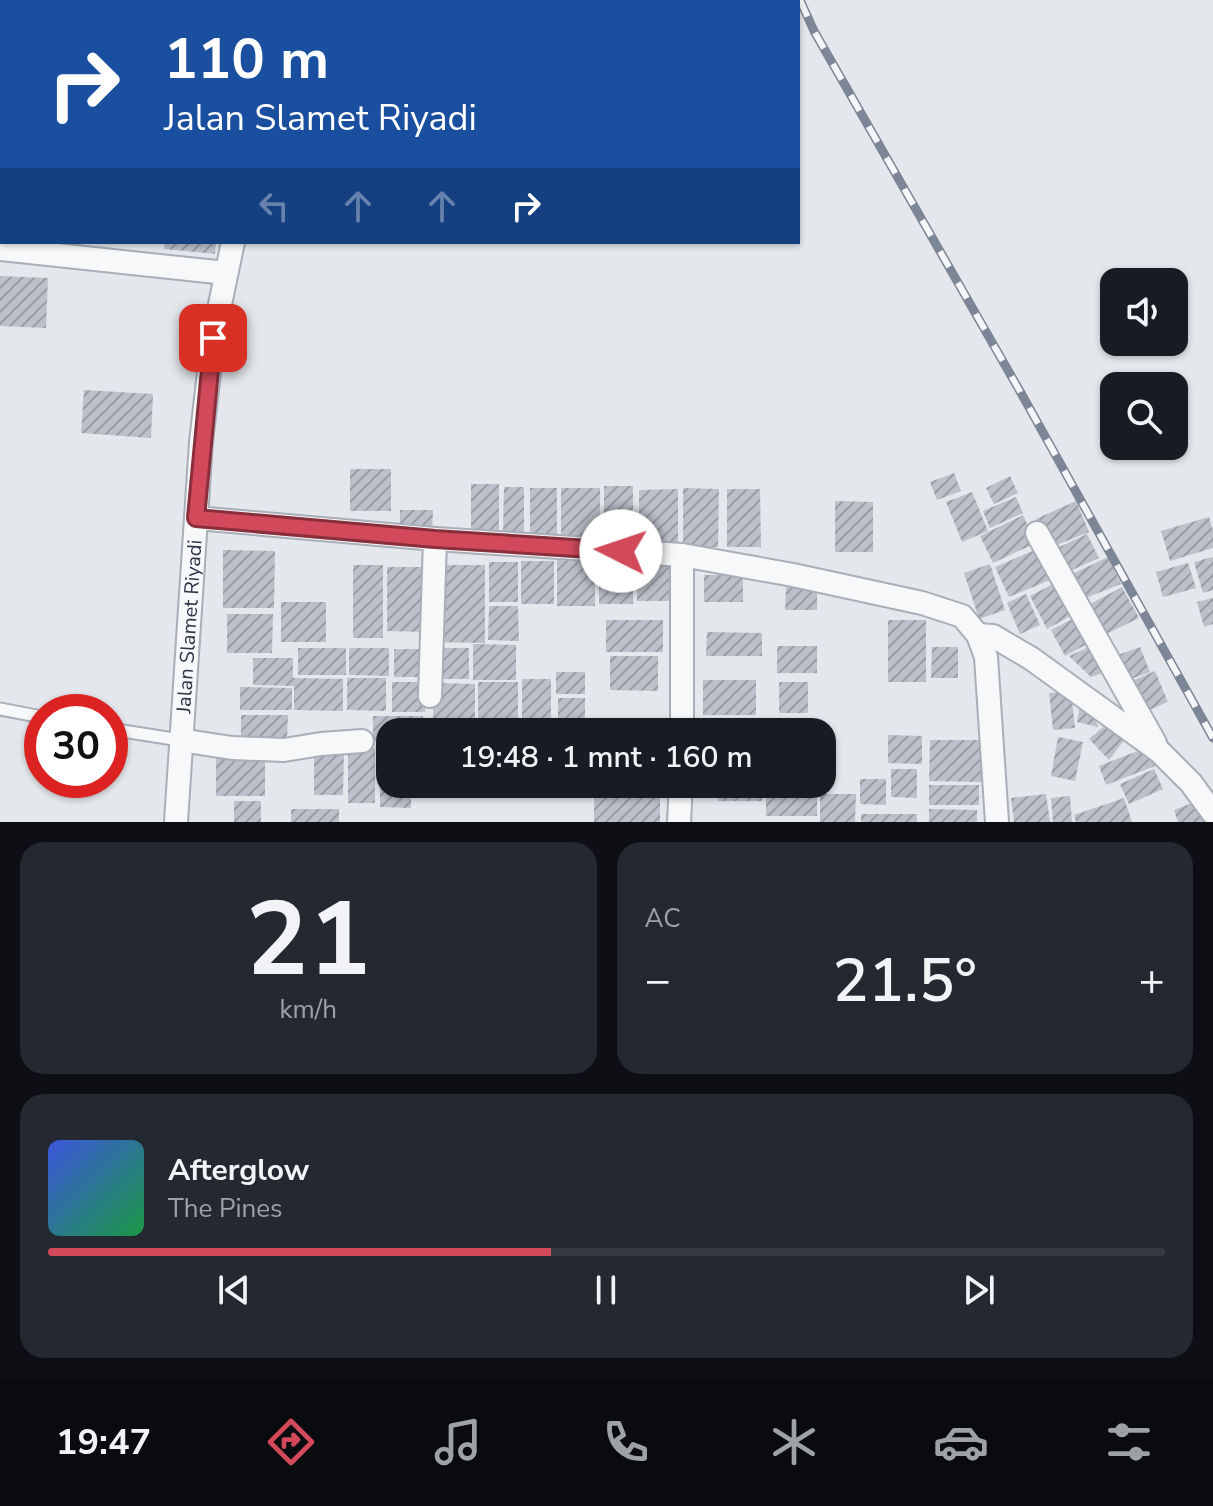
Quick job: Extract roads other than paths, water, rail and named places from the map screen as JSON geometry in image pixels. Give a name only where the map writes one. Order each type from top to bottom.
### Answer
[{"type":"street","name":"Jalan Slamet Riyadi","points":[[176,822],[196,518],[213,338],[233,244]]},
{"type":"street","points":[[0,249],[226,273]]},
{"type":"street","points":[[196,518],[435,539],[682,555],[922,603],[962,616],[978,635],[986,657],[997,822]]},
{"type":"street","points":[[1037,533],[1159,751]]},
{"type":"street","points":[[430,696],[435,539]]},
{"type":"street","points":[[682,555],[682,718]]},
{"type":"street","points":[[978,635],[993,636],[1032,659],[1159,751],[1191,783],[1213,813]]},
{"type":"street","points":[[180,740],[232,748],[284,750],[362,741]]},
{"type":"street","points":[[679,822],[680,798]]},
{"type":"lane","points":[[0,709],[24,714]]},
{"type":"lane","points":[[128,732],[180,740]]},
{"type":"railway","points":[[800,0],[814,31],[1213,738]]}]
